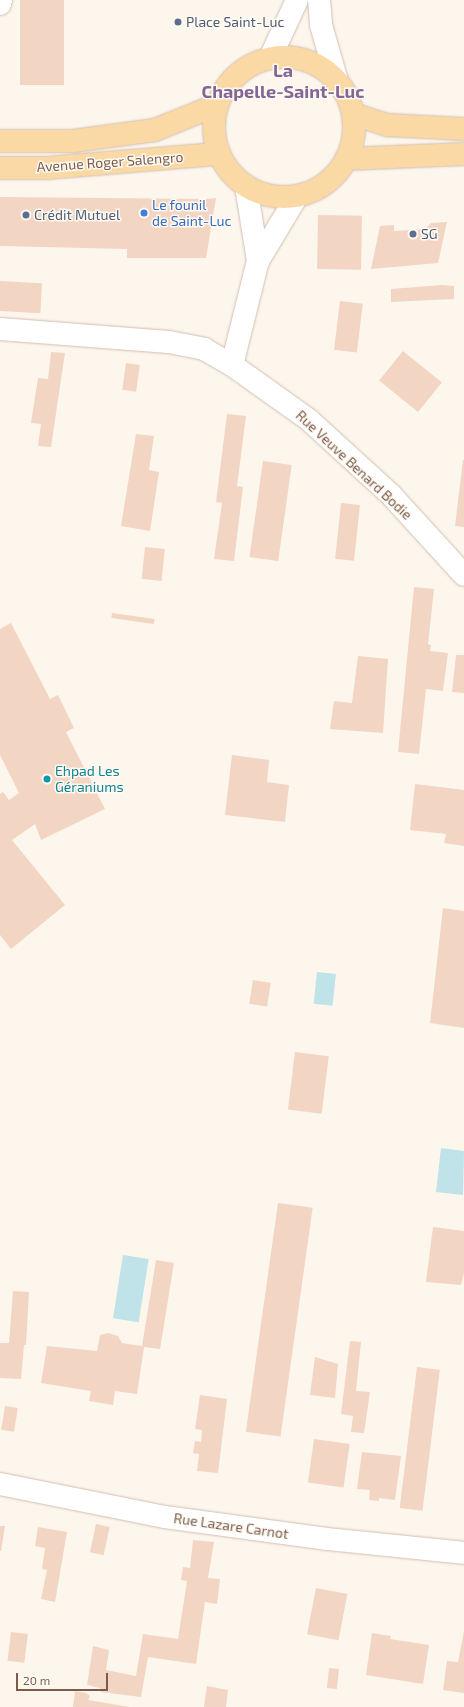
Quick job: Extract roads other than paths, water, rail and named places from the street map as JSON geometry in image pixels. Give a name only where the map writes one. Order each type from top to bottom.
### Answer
[{"type":"main road","points":[[288,57],[307,60],[323,68],[337,81],[347,97],[353,114],[353,138],[346,160],[328,180],[316,189],[297,196],[279,197],[262,194],[246,186],[230,172],[219,154],[214,138],[217,105],[225,88],[237,74],[252,64],[270,58],[288,57]]},
{"type":"main road","name":"Avenue Roger Salengro","points":[[0,141],[73,141],[155,130],[217,105]]},
{"type":"main road","points":[[353,114],[387,125],[464,129]]},
{"type":"main road","name":"Avenue Roger Salengro","points":[[0,168],[47,168],[219,154]]},
{"type":"main road","points":[[346,160],[464,154]]},
{"type":"street","points":[[0,4],[1,0]]},
{"type":"street","points":[[270,58],[297,0]]},
{"type":"street","points":[[319,0],[321,25],[337,81]]},
{"type":"street","points":[[246,186],[258,261]]},
{"type":"street","points":[[232,364],[258,261],[297,196]]},
{"type":"street","name":"Rue Veuve Benard Bodie","points":[[0,329],[169,342],[204,349],[232,364],[320,431],[391,496],[464,575]]},
{"type":"street","name":"Rue Lazare Carnot","points":[[0,1484],[165,1517],[327,1539],[464,1553]]},
{"type":"water","points":[[317,972],[336,974],[333,1006],[314,1004]]},
{"type":"water","points":[[441,1148],[464,1151],[463,1195],[436,1192]]},
{"type":"water","points":[[123,1255],[149,1259],[139,1322],[113,1318]]},
{"type":"place","name":"Place Saint-Luc","points":[[178,22]]},
{"type":"place","name":"Le founil de Saint-Luc","points":[[144,213]]},
{"type":"place","name":"Crédit Mutuel","points":[[26,215]]},
{"type":"place","name":"SG","points":[[413,234]]},
{"type":"place","name":"Ehpad Les Géraniums","points":[[47,779]]},
{"type":"district","name":"La Chapelle-Saint-Luc","points":[[283,81]]}]
